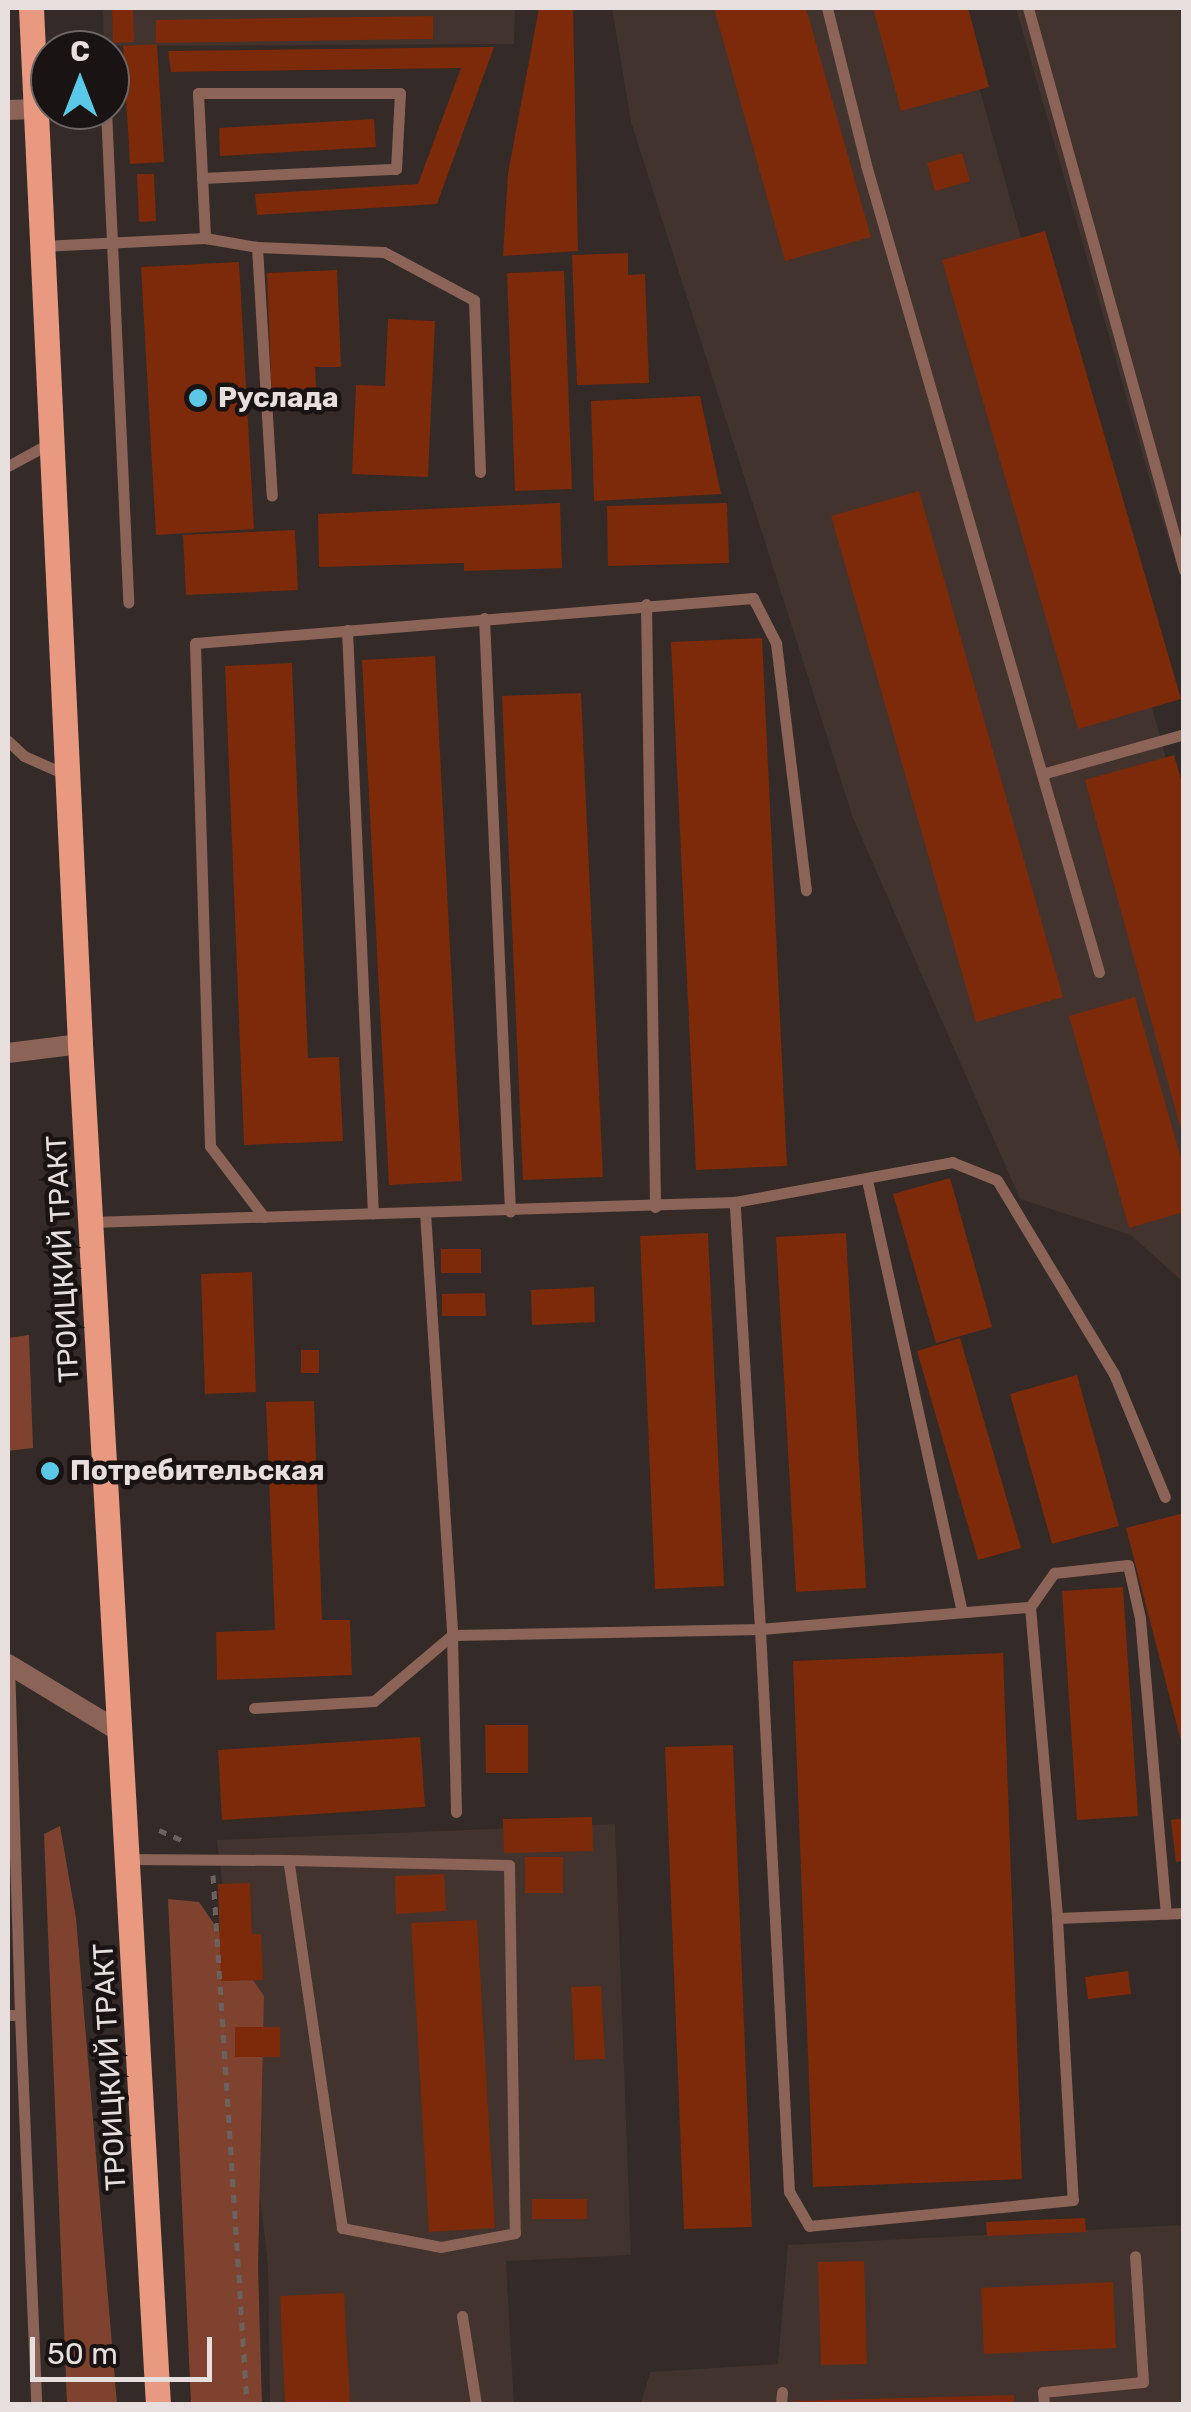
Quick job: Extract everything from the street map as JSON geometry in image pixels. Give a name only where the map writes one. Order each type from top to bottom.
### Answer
[{"type":"main road","name":"ТРОИЦКИЙ ТРАКТ","points":[[37,130],[80,1044],[130,1859],[158,2404]]},
{"type":"street","points":[[8,1053],[80,1044]]},
{"type":"street","points":[[8,1665],[122,1733]]},
{"type":"lane","points":[[826,8],[866,165],[1098,972]]},
{"type":"lane","points":[[1028,8],[1184,570]]},
{"type":"lane","points":[[202,178],[396,169],[400,92],[198,93],[202,178],[205,238]]},
{"type":"lane","points":[[107,130],[128,603]]},
{"type":"lane","points":[[42,246],[205,238],[257,247],[384,252],[474,300],[480,472]]},
{"type":"lane","points":[[257,247],[272,496]]},
{"type":"lane","points":[[8,466],[52,442]]},
{"type":"lane","points":[[264,1217],[210,1146],[195,643],[753,598],[776,643],[806,890]]},
{"type":"lane","points":[[646,604],[655,1206]]},
{"type":"lane","points":[[484,618],[510,1210]]},
{"type":"lane","points":[[347,630],[374,1213]]},
{"type":"lane","points":[[1042,774],[1184,734]]},
{"type":"lane","points":[[8,741],[24,756],[67,775]]},
{"type":"lane","points":[[90,1222],[734,1202],[952,1162],[997,1180],[1114,1374],[1165,1496]]},
{"type":"lane","points":[[867,1180],[961,1609]]},
{"type":"lane","points":[[734,1202],[789,2192],[809,2226],[1073,2200],[1056,1918],[1030,1607],[1054,1573],[1128,1565],[1140,1618],[1166,1914]]},
{"type":"lane","points":[[424,1212],[452,1636],[456,1812]]},
{"type":"lane","points":[[254,1708],[374,1701],[452,1636],[760,1629],[961,1609],[1030,1607]]},
{"type":"lane","points":[[8,1665],[14,2015],[36,2404]]},
{"type":"lane","points":[[130,1859],[288,1860],[509,1864],[515,2234],[441,2248],[342,2228],[288,1860]]},
{"type":"lane","points":[[1056,1918],[1184,1913]]},
{"type":"lane","points":[[1044,2404],[1043,2392],[1142,2382],[1135,2256]]},
{"type":"lane","points":[[462,2316],[476,2404]]},
{"type":"path","points":[[159,1830],[204,1849],[212,1861],[247,2404]]},
{"type":"shaded area","points":[[103,8],[515,8],[514,44],[130,46],[130,30],[104,30]]},
{"type":"shaded area","points":[[612,8],[957,8],[1183,819],[1183,1282],[1131,1235],[1020,1199],[853,818],[631,122]]},
{"type":"shaded area","points":[[1016,8],[1183,8],[1183,585],[1151,484]]},
{"type":"shaded area","points":[[29,1335],[33,1448],[8,1451],[8,1338]]},
{"type":"shaded area","points":[[615,1824],[631,2255],[506,2261],[514,2404],[270,2404],[268,2264],[217,1840]]},
{"type":"shaded area","points":[[60,1826],[76,1918],[117,2404],[67,2404],[44,1834]]},
{"type":"shaded area","points":[[168,1899],[199,1902],[264,1996],[258,2267],[262,2404],[191,2404]]},
{"type":"shaded area","points":[[1183,2225],[1183,2404],[641,2404],[650,2372],[778,2364],[788,2245]]},
{"type":"building","points":[[112,8],[133,8],[134,42],[130,42],[130,30],[113,30]]},
{"type":"building","points":[[539,8],[573,8],[578,251],[503,256],[508,173]]},
{"type":"building","points":[[714,8],[806,8],[871,237],[785,261]]},
{"type":"building","points":[[873,8],[968,8],[989,87],[901,111]]},
{"type":"building","points":[[433,16],[433,39],[156,43],[156,20]]},
{"type":"building","points":[[157,44],[164,162],[130,164],[130,46]]},
{"type":"building","points":[[494,47],[437,204],[257,215],[255,194],[418,184],[461,68],[171,72],[168,51]]},
{"type":"building","points":[[374,119],[376,147],[220,156],[219,128]]},
{"type":"building","points":[[962,153],[970,181],[935,191],[927,163]]},
{"type":"building","points":[[137,174],[154,174],[156,221],[139,222]]},
{"type":"building","points":[[1045,231],[1181,699],[1078,729],[942,260]]},
{"type":"building","points":[[628,253],[628,275],[645,274],[649,383],[577,385],[572,255]]},
{"type":"building","name":"Руслада","points":[[239,262],[254,529],[156,535],[141,267]]},
{"type":"building","points":[[337,270],[341,367],[315,367],[317,404],[272,405],[267,273]]},
{"type":"building","points":[[564,271],[572,489],[515,491],[507,273]]},
{"type":"building","points":[[388,319],[435,321],[428,477],[352,474],[356,385],[385,386]]},
{"type":"building","points":[[700,396],[721,494],[594,501],[591,401]]},
{"type":"building","points":[[919,491],[1063,997],[976,1022],[831,516]]},
{"type":"building","points":[[560,503],[562,568],[464,571],[464,563],[319,567],[318,514]]},
{"type":"building","points":[[727,503],[729,563],[608,566],[607,506]]},
{"type":"building","points":[[295,530],[298,590],[186,595],[183,535]]},
{"type":"building","points":[[762,638],[787,1166],[696,1170],[671,642]]},
{"type":"building","points":[[435,656],[462,1181],[389,1185],[362,660]]},
{"type":"building","points":[[292,663],[308,1058],[339,1057],[343,1141],[244,1145],[225,666]]},
{"type":"building","points":[[581,693],[603,1177],[523,1180],[502,696]]},
{"type":"building","points":[[1174,755],[1184,789],[1182,1133],[1085,780]]},
{"type":"building","points":[[1135,997],[1184,1169],[1184,1212],[1129,1228],[1069,1016]]},
{"type":"building","points":[[950,1178],[992,1327],[936,1343],[893,1194]]},
{"type":"building","points":[[708,1233],[724,1586],[655,1589],[640,1236]]},
{"type":"building","points":[[846,1233],[866,1588],[796,1592],[776,1237]]},
{"type":"building","points":[[441,1249],[481,1249],[481,1273],[441,1273]]},
{"type":"building","points":[[252,1272],[256,1392],[205,1394],[201,1274]]},
{"type":"building","points":[[594,1287],[595,1322],[532,1325],[531,1290]]},
{"type":"building","points":[[485,1293],[486,1316],[442,1316],[442,1294]]},
{"type":"building","points":[[960,1338],[1021,1548],[978,1560],[917,1351]]},
{"type":"building","points":[[301,1350],[319,1350],[319,1373],[301,1373]]},
{"type":"building","points":[[1077,1375],[1119,1526],[1052,1544],[1010,1394]]},
{"type":"building","points":[[314,1401],[322,1620],[350,1620],[352,1675],[217,1680],[216,1632],[275,1630],[266,1402]]},
{"type":"building","points":[[1184,1513],[1184,1745],[1182,1745],[1126,1528]]},
{"type":"building","points":[[1123,1587],[1138,1816],[1077,1820],[1062,1591]]},
{"type":"building","points":[[1003,1653],[1022,2179],[813,2187],[793,1661]]},
{"type":"building","points":[[485,1725],[528,1725],[528,1773],[486,1773]]},
{"type":"building","points":[[420,1737],[425,1807],[222,1820],[218,1750]]},
{"type":"building","points":[[733,1745],[752,2227],[684,2229],[665,1747]]},
{"type":"building","points":[[592,1817],[593,1851],[504,1853],[503,1819]]},
{"type":"building","points":[[1184,1818],[1184,1861],[1176,1862],[1171,1820]]},
{"type":"building","points":[[525,1857],[563,1857],[563,1893],[525,1893]]},
{"type":"building","points":[[444,1874],[446,1911],[396,1914],[395,1876]]},
{"type":"building","points":[[250,1883],[252,1934],[261,1934],[263,1980],[221,1981],[218,1884]]},
{"type":"building","points":[[477,1920],[495,2228],[429,2232],[411,1923]]},
{"type":"building","points":[[1128,1971],[1131,1994],[1088,1999],[1085,1977]]},
{"type":"building","points":[[601,1986],[605,2059],[575,2060],[571,1987]]},
{"type":"building","points":[[235,2027],[280,2027],[280,2057],[235,2057]]},
{"type":"building","points":[[532,2199],[587,2199],[587,2219],[532,2219]]},
{"type":"building","points":[[1085,2218],[1086,2232],[987,2236],[986,2222]]},
{"type":"building","points":[[864,2261],[867,2364],[821,2365],[818,2262]]},
{"type":"building","points":[[1113,2282],[1116,2348],[984,2354],[981,2288]]},
{"type":"building","points":[[344,2293],[350,2404],[285,2404],[280,2296]]},
{"type":"building","points":[[1014,2395],[1014,2404],[792,2401]]},
{"type":"place","name":"Руслада","points":[[198,398]]},
{"type":"place","name":"Потребительская","points":[[50,1471]]}]
